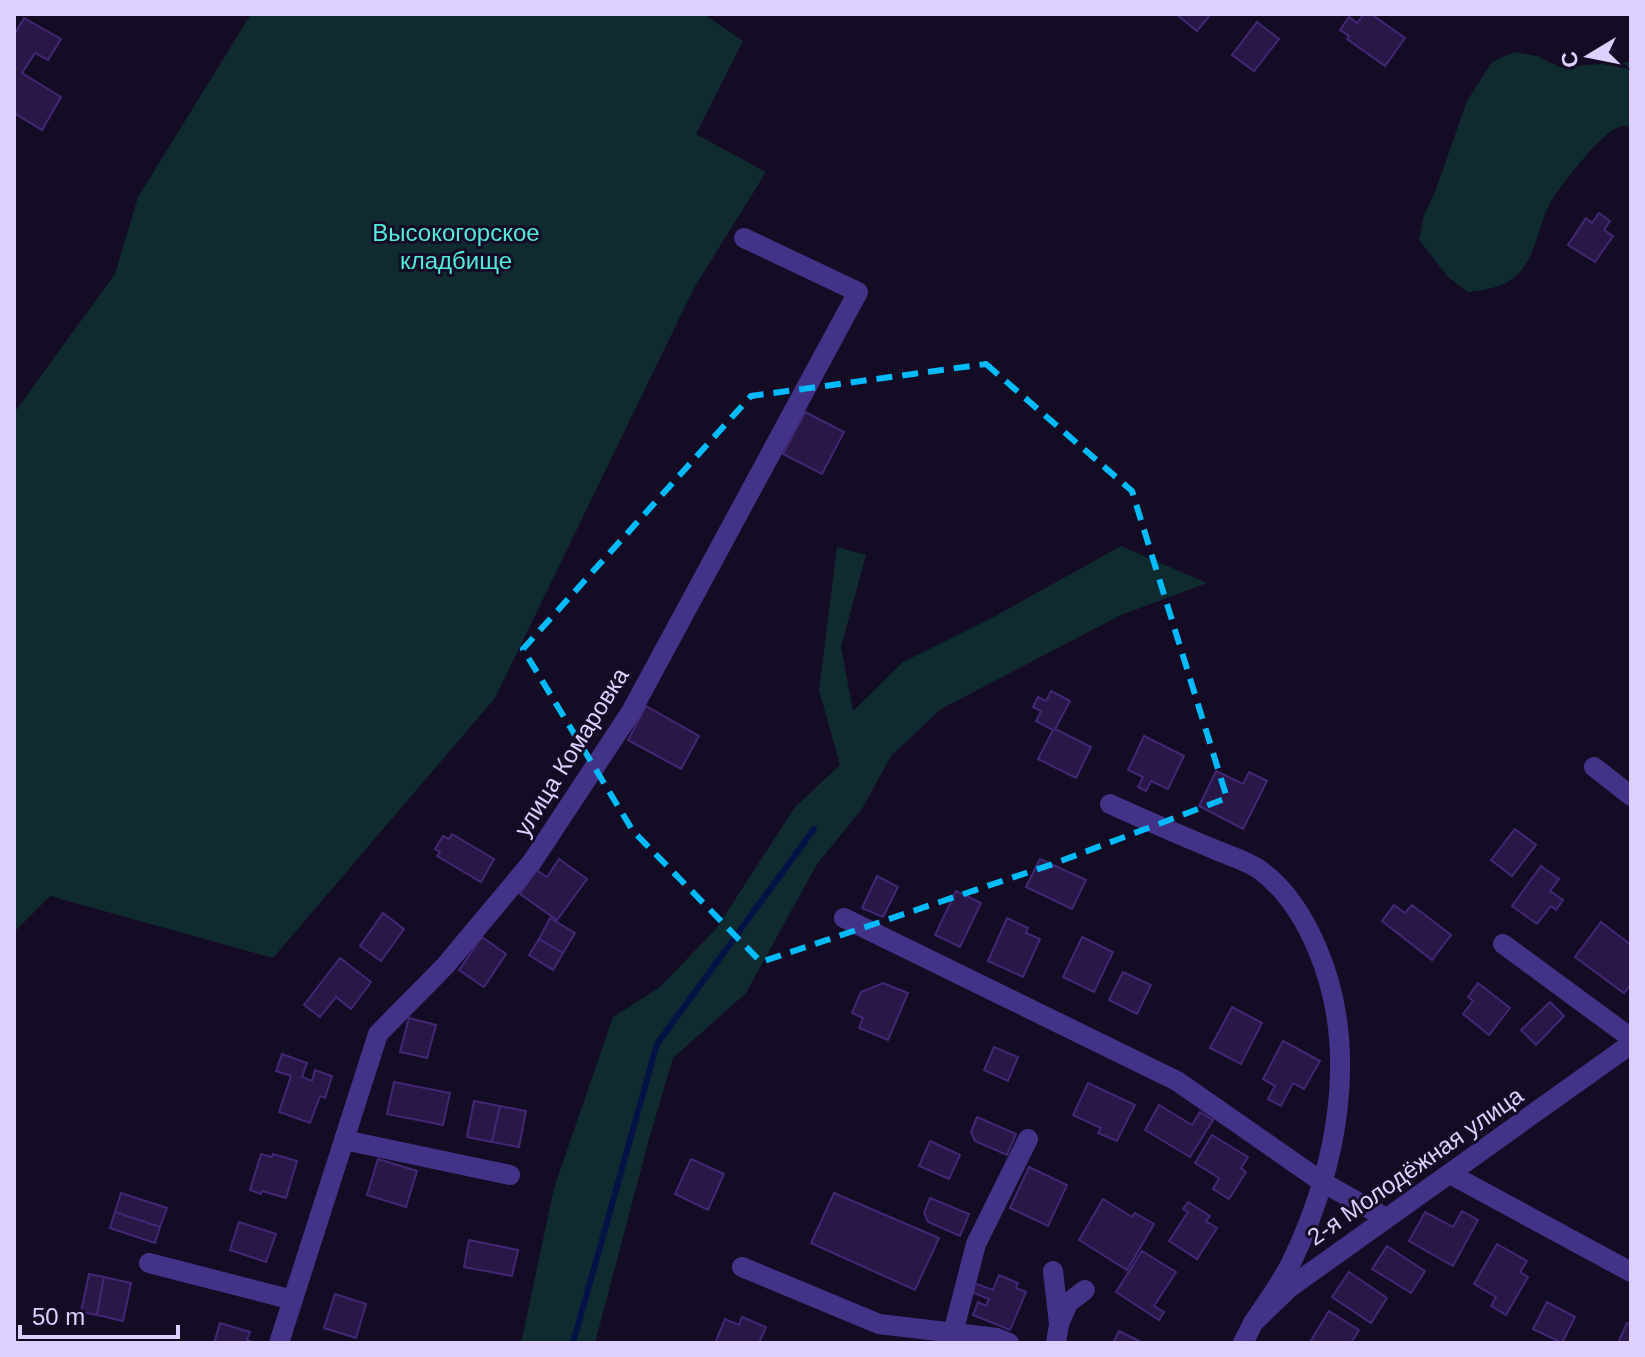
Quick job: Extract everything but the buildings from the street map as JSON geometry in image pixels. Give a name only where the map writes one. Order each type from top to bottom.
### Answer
[{"type":"street","name":"улица Комаровка","points":[[279,1343],[378,1034],[445,966],[532,862],[631,712],[858,292],[744,238]]},
{"type":"street","points":[[1594,767],[1631,796]]},
{"type":"street","points":[[1110,804],[1260,870],[1284,893],[1307,924],[1329,976],[1339,1029],[1341,1072],[1339,1099],[1322,1182],[1292,1262],[1253,1323]]},
{"type":"street","points":[[844,918],[1177,1081],[1322,1182],[1386,1218]]},
{"type":"street","points":[[1503,944],[1631,1041]]},
{"type":"street","name":"2-я Молодёжная улица","points":[[1243,1343],[1253,1323],[1289,1288],[1631,1041]]},
{"type":"street","points":[[953,1333],[976,1244],[1028,1139]]},
{"type":"street","points":[[344,1140],[510,1175]]},
{"type":"street","points":[[1450,1174],[1631,1272]]},
{"type":"street","points":[[149,1263],[293,1300]]},
{"type":"street","points":[[742,1267],[879,1324],[997,1338],[1009,1343]]},
{"type":"street","points":[[1053,1271],[1058,1333]]},
{"type":"street","points":[[1058,1333],[1068,1303],[1085,1290]]},
{"type":"highlighted area","points":[[986,364],[1132,491],[1227,798],[1053,864],[761,962],[633,831],[523,649],[751,396]]},
{"type":"green space","name":"Высокогорское кладбище","points":[[251,14],[704,14],[743,41],[696,134],[766,172],[694,288],[495,698],[273,958],[50,896],[14,932],[14,413],[115,274],[138,197]]},
{"type":"green space","points":[[1514,52],[1537,56],[1559,67],[1631,62],[1631,126],[1620,126],[1611,131],[1561,186],[1549,205],[1532,253],[1522,270],[1510,281],[1498,286],[1468,292],[1449,278],[1419,240],[1424,215],[1467,101],[1492,62]]},
{"type":"green space","points":[[1121,546],[1207,583],[1121,615],[941,709],[891,756],[862,809],[817,864],[746,993],[673,1058],[595,1343],[521,1343],[554,1188],[613,1017],[660,987],[716,929],[795,807],[840,765],[819,690],[837,547],[866,555],[841,647],[853,711],[903,662],[990,619]]},
{"type":"waterway","points":[[573,1343],[657,1044],[814,829]]}]
